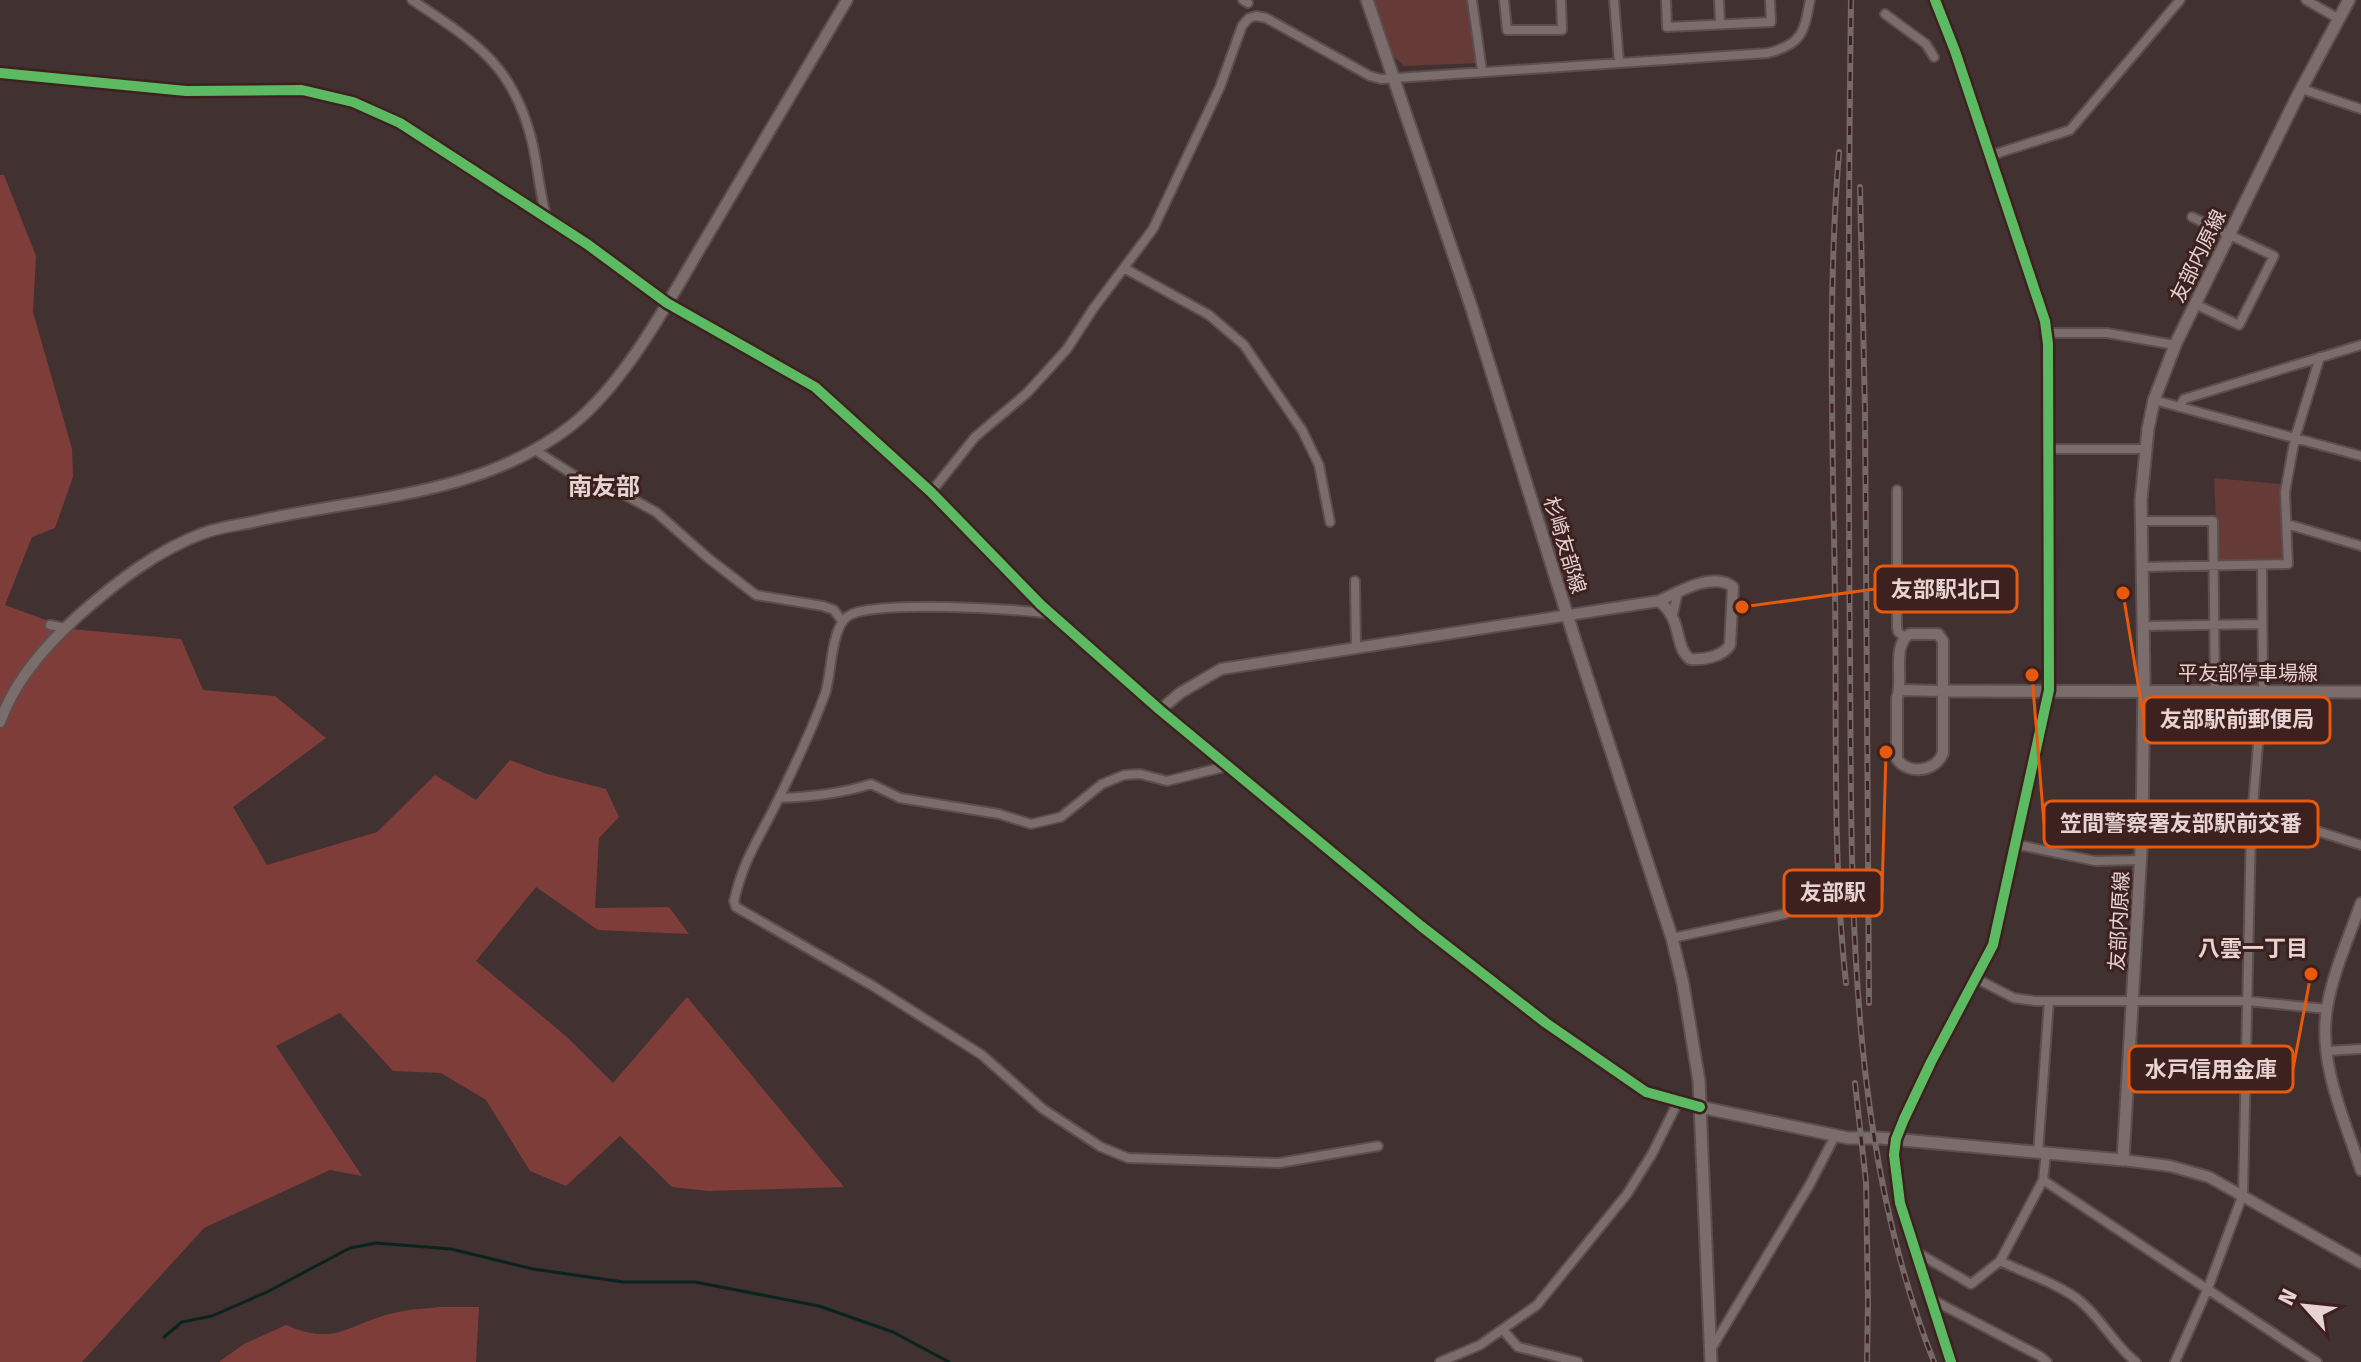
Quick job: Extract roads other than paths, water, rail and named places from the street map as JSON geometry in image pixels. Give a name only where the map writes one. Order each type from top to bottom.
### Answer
[{"type":"main road","name":"杉崎友部線","points":[[1367,0],[1471,306],[1672,938],[1683,984],[1700,1107]]},
{"type":"main road","name":"友部内原線","points":[[2123,1160],[2142,833],[2144,449],[2154,400],[2175,345],[2349,0]]},
{"type":"main road","name":"平友部停車場線","points":[[1943,691],[2361,692]]},
{"type":"main road","points":[[1710,1357],[1700,1107],[1835,1136],[2123,1160]]},
{"type":"street","points":[[412,0],[473,43],[510,82],[529,128],[547,220]]},
{"type":"street","points":[[0,722],[6,705],[31,669],[66,628],[112,585],[154,558],[204,533],[443,487],[496,470],[535,450],[574,424],[604,395],[667,303],[847,0]]},
{"type":"street","points":[[1472,0],[1482,71]]},
{"type":"street","points":[[1504,0],[1507,30],[1562,30],[1561,0]]},
{"type":"street","points":[[1614,0],[1619,62]]},
{"type":"street","points":[[1666,0],[1667,27],[1771,22],[1770,0]]},
{"type":"street","points":[[1719,0],[1720,23]]},
{"type":"street","points":[[931,492],[975,437],[1027,393],[1067,349],[1153,229],[1220,87],[1242,26],[1249,18],[1266,18],[1370,76],[1393,78],[1768,53],[1787,48],[1798,41],[1810,0]]},
{"type":"street","points":[[1935,0],[1955,51],[2047,333],[2049,449],[2049,690],[1993,945],[1931,1062],[1896,1139],[1894,1155],[1900,1203],[1951,1362]]},
{"type":"street","points":[[1989,156],[2070,130],[2180,0]]},
{"type":"street","points":[[2306,0],[2339,19]]},
{"type":"street","points":[[1885,14],[1926,44],[1934,57]]},
{"type":"street","points":[[0,73],[186,91],[302,90],[353,102],[400,123],[587,244],[667,303],[815,387],[931,492],[1051,614],[1160,710],[1421,926],[1546,1023],[1646,1092],[1700,1107]]},
{"type":"street","points":[[2302,89],[2361,109]]},
{"type":"street","points":[[2192,217],[2274,256],[2239,325],[2195,304]]},
{"type":"street","points":[[1124,268],[1209,315],[1244,345],[1302,430],[1319,465],[1330,522]]},
{"type":"street","points":[[2047,333],[2107,333],[2175,345]]},
{"type":"street","points":[[2180,406],[2184,399],[2361,345]]},
{"type":"street","points":[[2143,567],[2288,564],[2285,492],[2295,438],[2320,357]]},
{"type":"street","points":[[2154,400],[2361,456]]},
{"type":"street","points":[[2049,449],[2144,449]]},
{"type":"street","points":[[535,450],[580,479],[614,489],[656,512],[756,595],[823,606],[834,610],[842,621]]},
{"type":"street","points":[[1897,490],[1897,627],[1904,637]]},
{"type":"street","points":[[2142,521],[2213,521],[2215,690]]},
{"type":"street","points":[[2287,524],[2361,546]]},
{"type":"street","points":[[2175,1362],[2208,1288],[2243,1194],[2251,828],[2258,745],[2269,691],[2262,624],[2262,565]]},
{"type":"street","points":[[1160,710],[1221,669],[1659,601],[1678,592],[1723,580],[1733,587],[1730,645],[1726,651],[1690,659],[1683,651],[1673,614],[1678,592]]},
{"type":"street","points":[[1355,581],[1356,648]]},
{"type":"street","points":[[1659,601],[1673,614]]},
{"type":"street","points":[[1051,614],[966,608],[876,609],[851,614],[842,621],[836,636],[826,690],[779,798],[746,858],[734,901],[736,907],[873,986],[982,1055],[1043,1109],[1101,1147],[1128,1158],[1279,1163],[1378,1146]]},
{"type":"street","points":[[2144,626],[2262,624]]},
{"type":"street","points":[[50,625],[66,628]]},
{"type":"street","points":[[1910,634],[1941,636],[1941,758],[1932,768],[1908,768],[1897,759],[1897,698],[1901,690],[1900,645],[1904,637],[1910,634]]},
{"type":"street","points":[[1901,690],[1943,691]]},
{"type":"street","points":[[779,798],[846,792],[871,784],[900,798],[999,814],[1031,824],[1061,817],[1102,784],[1124,775],[1140,774],[1167,781],[1229,766]]},
{"type":"street","points":[[2142,833],[2298,825],[2361,845]]},
{"type":"street","points":[[2014,844],[2095,861],[2141,860]]},
{"type":"street","points":[[2361,903],[2327,1009],[2326,1051],[2333,1086],[2361,1170]]},
{"type":"street","points":[[1672,938],[1785,914]]},
{"type":"street","points":[[1975,978],[2014,998],[2049,1001],[2247,1001],[2327,1009]]},
{"type":"street","points":[[1913,1250],[1971,1284],[2000,1261],[2043,1180],[2049,1001]]},
{"type":"street","points":[[2326,1051],[2361,1049]]},
{"type":"street","points":[[1440,1362],[1480,1345],[1537,1305],[1627,1194],[1652,1154],[1678,1102]]},
{"type":"street","points":[[1710,1357],[1835,1136]]},
{"type":"street","points":[[2123,1160],[2170,1166],[2209,1177],[2361,1263]]},
{"type":"street","points":[[2043,1180],[2317,1362]]},
{"type":"street","points":[[2000,1261],[2077,1298],[2099,1318],[2125,1353],[2136,1362]]},
{"type":"street","points":[[1928,1297],[2047,1362]]},
{"type":"street","points":[[1503,1330],[1518,1347],[1578,1362]]},
{"type":"waterway","points":[[164,1337],[182,1322],[212,1316],[267,1292],[350,1248],[376,1243],[451,1249],[533,1269],[623,1282],[695,1282],[819,1306],[893,1332],[949,1362]]},
{"type":"railway","points":[[1851,0],[1849,496],[1854,928],[1869,1105],[1884,1192],[1905,1278],[1934,1362]]},
{"type":"railway","points":[[1839,152],[1833,262],[1832,373],[1837,838],[1846,983]]},
{"type":"railway","points":[[1860,187],[1865,410],[1869,1003]]},
{"type":"railway","points":[[1855,1083],[1866,1182],[1867,1362]]},
{"type":"place","name":"友部駅前郵便局","points":[[2123,593]]},
{"type":"place","name":"友部駅北口","points":[[1742,607]]},
{"type":"place","name":"笠間警察署友部駅前交番","points":[[2032,675]]},
{"type":"place","name":"友部駅","points":[[1886,752]]},
{"type":"place","name":"水戸信用金庫","points":[[2311,974]]},
{"type":"district","name":"南友部","points":[[604,487]]},
{"type":"district","name":"八雲一丁目","points":[[2253,948]]}]
